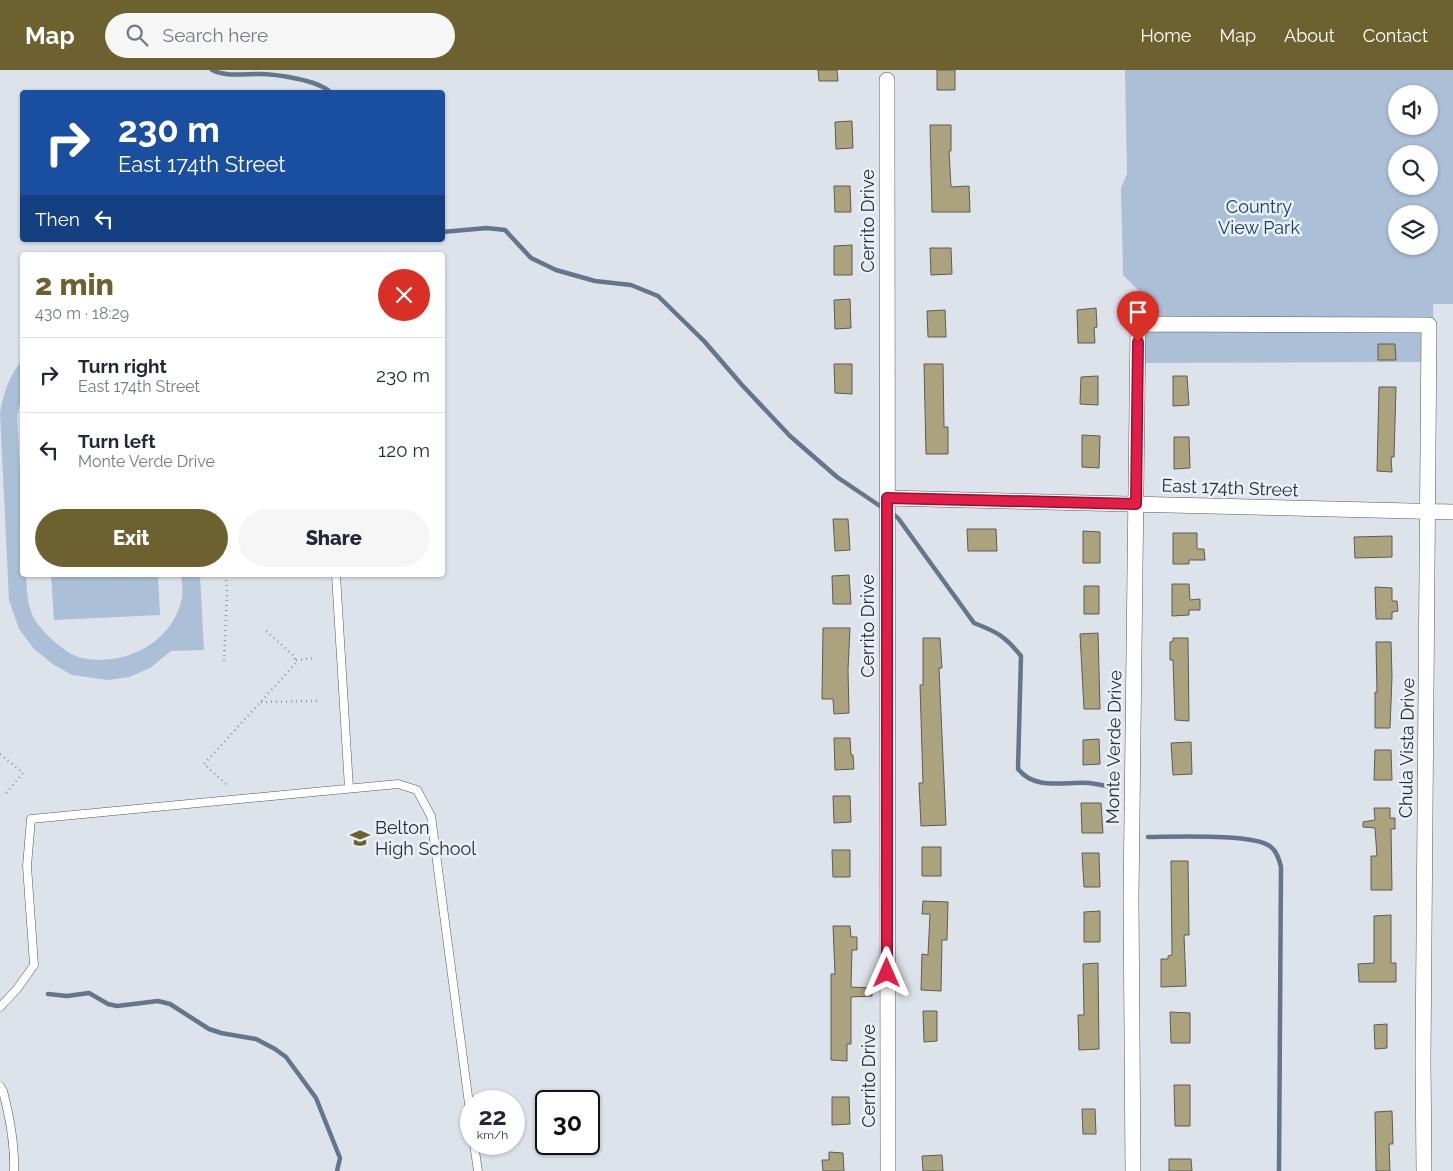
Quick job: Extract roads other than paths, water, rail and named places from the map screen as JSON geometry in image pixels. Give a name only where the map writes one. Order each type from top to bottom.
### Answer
[{"type":"street","name":"Cerrito Drive","points":[[887,80],[888,1171]]},
{"type":"street","name":"Monte Verde Drive","points":[[1133,1171],[1131,898],[1138,324],[1429,325]]},
{"type":"street","name":"Chula Vista Drive","points":[[1424,1171],[1423,1059],[1429,512],[1429,325]]},
{"type":"street","name":"East 174th Street","points":[[887,498],[1453,512]]},
{"type":"lane","points":[[336,577],[349,788]]},
{"type":"lane","points":[[0,1007],[17,989],[34,965],[27,866],[31,819],[398,784],[417,790],[431,816],[467,1090]]},
{"type":"lane","points":[[0,1086],[3,1091],[11,1125],[15,1152],[14,1171]]},
{"type":"lane","points":[[476,1155],[478,1171]]},
{"type":"waterway","points":[[212,70],[229,74],[266,74],[296,78],[316,84],[327,90]]},
{"type":"waterway","points":[[445,232],[487,228],[505,230],[531,258],[556,270],[595,281],[631,285],[658,296],[704,341],[790,436],[837,477],[883,508]]},
{"type":"waterway","points":[[890,512],[898,518],[974,623],[1000,635],[1021,656],[1018,769],[1025,776],[1042,783],[1089,783],[1116,788]]},
{"type":"waterway","points":[[1148,837],[1212,837],[1249,840],[1271,847],[1279,858],[1281,867],[1279,1171]]},
{"type":"waterway","points":[[48,994],[67,996],[89,993],[108,1004],[117,1006],[158,1001],[170,1004],[209,1029],[256,1039],[275,1049],[286,1057],[316,1098],[340,1158],[337,1171]]},
{"type":"place","name":"Belton High School","points":[[360,838]]},
{"type":"park label","name":"Country View Park","points":[[1259,217]]}]
